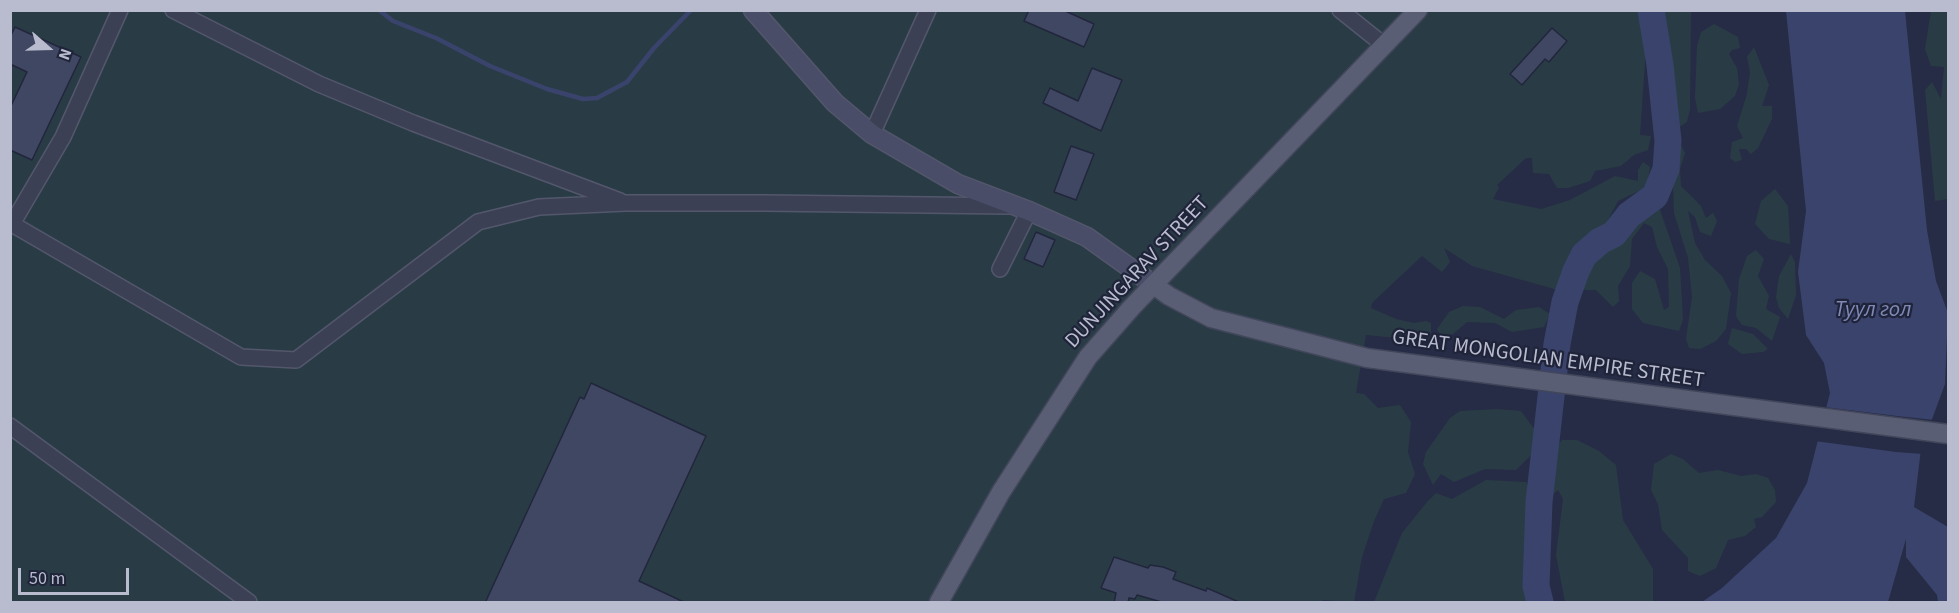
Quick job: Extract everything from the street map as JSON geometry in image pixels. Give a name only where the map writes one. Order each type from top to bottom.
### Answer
[{"type":"main road","name":"DUNJINGARAV STREET","points":[[939,603],[997,500],[1075,375],[1109,333],[1154,285],[1418,10]]},
{"type":"main road","name":"GREAT MONGOLIAN EMPIRE STREET","points":[[1154,285],[1169,296],[1211,318],[1367,358],[1948,434]]},
{"type":"street","points":[[120,10],[63,137],[11,223],[241,357],[296,360],[478,222],[539,207],[626,203],[1023,208]]},
{"type":"street","points":[[173,10],[319,84],[413,123],[626,203]]},
{"type":"street","points":[[753,10],[836,103],[872,134],[958,184],[1023,208],[1087,237],[1154,285]]},
{"type":"street","points":[[872,134],[928,10]]},
{"type":"street","points":[[1340,10],[1385,46]]},
{"type":"street","points":[[1000,269],[1023,208]]},
{"type":"street","points":[[10,426],[249,603]]},
{"type":"shaded area","points":[[10,11],[1646,11],[1647,33],[1640,135],[1651,136],[1648,150],[1634,155],[1621,166],[1595,171],[1590,181],[1568,188],[1557,188],[1549,174],[1533,173],[1532,158],[1526,158],[1497,185],[1499,187],[1493,199],[1541,209],[1570,200],[1615,176],[1638,181],[1638,170],[1643,162],[1650,167],[1647,187],[1618,201],[1605,226],[1572,260],[1558,290],[1472,266],[1444,248],[1450,262],[1442,272],[1422,256],[1372,303],[1371,308],[1396,319],[1414,323],[1426,321],[1431,323],[1431,332],[1428,341],[1366,335],[1356,393],[1364,394],[1378,408],[1400,405],[1411,422],[1408,452],[1415,474],[1406,493],[1384,499],[1362,557],[1354,602],[1323,600],[1322,602],[11,602]]},
{"type":"shaded area","points":[[1658,11],[1691,11],[1690,109],[1687,122],[1678,128],[1667,37]]},
{"type":"shaded area","points":[[1931,11],[1948,11],[1948,199],[1935,201],[1925,90],[1932,82],[1941,99],[1944,67],[1931,66],[1925,49]]},
{"type":"shaded area","points":[[1714,24],[1738,37],[1740,48],[1732,50],[1729,54],[1737,68],[1739,84],[1735,96],[1720,109],[1698,113],[1695,98],[1697,46],[1701,32]]},
{"type":"shaded area","points":[[1754,47],[1769,85],[1762,106],[1772,106],[1772,119],[1758,148],[1751,154],[1746,149],[1739,149],[1742,160],[1735,162],[1730,158],[1732,142],[1743,138],[1737,126],[1747,94],[1750,72],[1747,57]]},
{"type":"shaded area","points":[[1680,143],[1685,153],[1680,169],[1681,186],[1701,206],[1706,218],[1713,213],[1717,221],[1711,236],[1700,232],[1695,217],[1688,211],[1695,243],[1705,260],[1722,276],[1731,293],[1726,329],[1716,341],[1700,349],[1689,348],[1686,339],[1692,297],[1688,258],[1674,213],[1672,154]]},
{"type":"shaded area","points":[[1775,189],[1788,206],[1790,244],[1769,239],[1755,224],[1761,201]]},
{"type":"shaded area","points":[[1658,204],[1680,268],[1683,319],[1679,331],[1643,323],[1632,309],[1632,283],[1640,271],[1655,279],[1664,310],[1669,307],[1668,269],[1657,247],[1652,227],[1644,223],[1632,239],[1630,266],[1618,286],[1619,301],[1613,307],[1596,290],[1585,290],[1581,285],[1588,266],[1620,235]]},
{"type":"shaded area","points":[[1756,250],[1764,259],[1758,276],[1769,296],[1766,309],[1780,317],[1772,341],[1756,328],[1742,325],[1736,316],[1739,279],[1747,256]]},
{"type":"shaded area","points":[[1791,254],[1795,262],[1796,295],[1788,319],[1779,308],[1776,297],[1779,276]]},
{"type":"shaded area","points":[[1463,306],[1480,307],[1504,319],[1516,310],[1539,307],[1550,314],[1544,327],[1512,332],[1495,323],[1467,322],[1453,334],[1442,338],[1437,329],[1449,312]]},
{"type":"shaded area","points":[[1732,328],[1753,334],[1768,349],[1763,352],[1742,354],[1728,344]]},
{"type":"shaded area","points":[[1497,409],[1521,411],[1535,430],[1532,454],[1516,470],[1485,469],[1454,482],[1441,474],[1433,485],[1423,464],[1426,452],[1450,418],[1460,411]]},
{"type":"shaded area","points":[[1562,440],[1577,440],[1599,451],[1616,465],[1623,520],[1653,569],[1653,602],[1565,602],[1556,555],[1563,499],[1558,490],[1546,500],[1543,489],[1553,450]]},
{"type":"shaded area","points":[[1671,454],[1683,459],[1699,473],[1718,470],[1741,476],[1756,474],[1768,478],[1775,490],[1776,502],[1762,517],[1754,519],[1756,527],[1745,536],[1728,540],[1716,568],[1700,576],[1688,571],[1688,558],[1662,530],[1658,504],[1651,490],[1654,464]]},
{"type":"shaded area","points":[[1486,480],[1526,482],[1531,489],[1523,581],[1528,602],[1374,602],[1402,533],[1427,502],[1436,493],[1452,499]]},
{"type":"water","name":"Туул гол","points":[[1786,11],[1905,11],[1927,230],[1936,281],[1948,313],[1945,384],[1921,449],[1914,507],[1948,527],[1948,602],[1938,602],[1937,595],[1906,557],[1906,539],[1888,602],[1702,602],[1722,588],[1776,538],[1807,483],[1830,393],[1824,363],[1806,335],[1798,272],[1806,211]]},
{"type":"pier","points":[[1824,407],[1934,420],[1923,454],[1896,452],[1815,441]]},
{"type":"building","points":[[1029,10],[1063,10],[1094,24],[1084,47],[1024,21]]},
{"type":"building","points":[[15,27],[81,57],[32,160],[10,150],[10,108],[27,72],[10,64],[10,37]]},
{"type":"building","points":[[1552,28],[1567,41],[1549,62],[1545,59],[1522,85],[1510,74]]},
{"type":"building","points":[[1092,68],[1122,80],[1101,131],[1043,103],[1050,88],[1078,101]]},
{"type":"building","points":[[1071,146],[1094,154],[1076,200],[1054,192]]},
{"type":"building","points":[[1036,232],[1055,240],[1043,267],[1024,259]]},
{"type":"building","points":[[591,383],[706,436],[639,581],[686,603],[485,603],[580,397],[584,399]]},
{"type":"building","points":[[1114,557],[1148,568],[1150,565],[1163,567],[1176,572],[1173,579],[1206,591],[1207,588],[1241,603],[1165,603],[1137,595],[1135,599],[1129,598],[1128,603],[1114,603],[1116,593],[1101,588]]},
{"type":"waterway","points":[[379,10],[393,21],[436,38],[490,66],[547,89],[583,99],[597,98],[627,82],[654,48],[691,10]]},
{"type":"waterway","name":"Туул гол","points":[[1540,602],[1536,586],[1539,502],[1557,344],[1565,302],[1584,255],[1600,241],[1614,234],[1629,215],[1655,196],[1666,169],[1668,141],[1660,65],[1651,10]]}]
